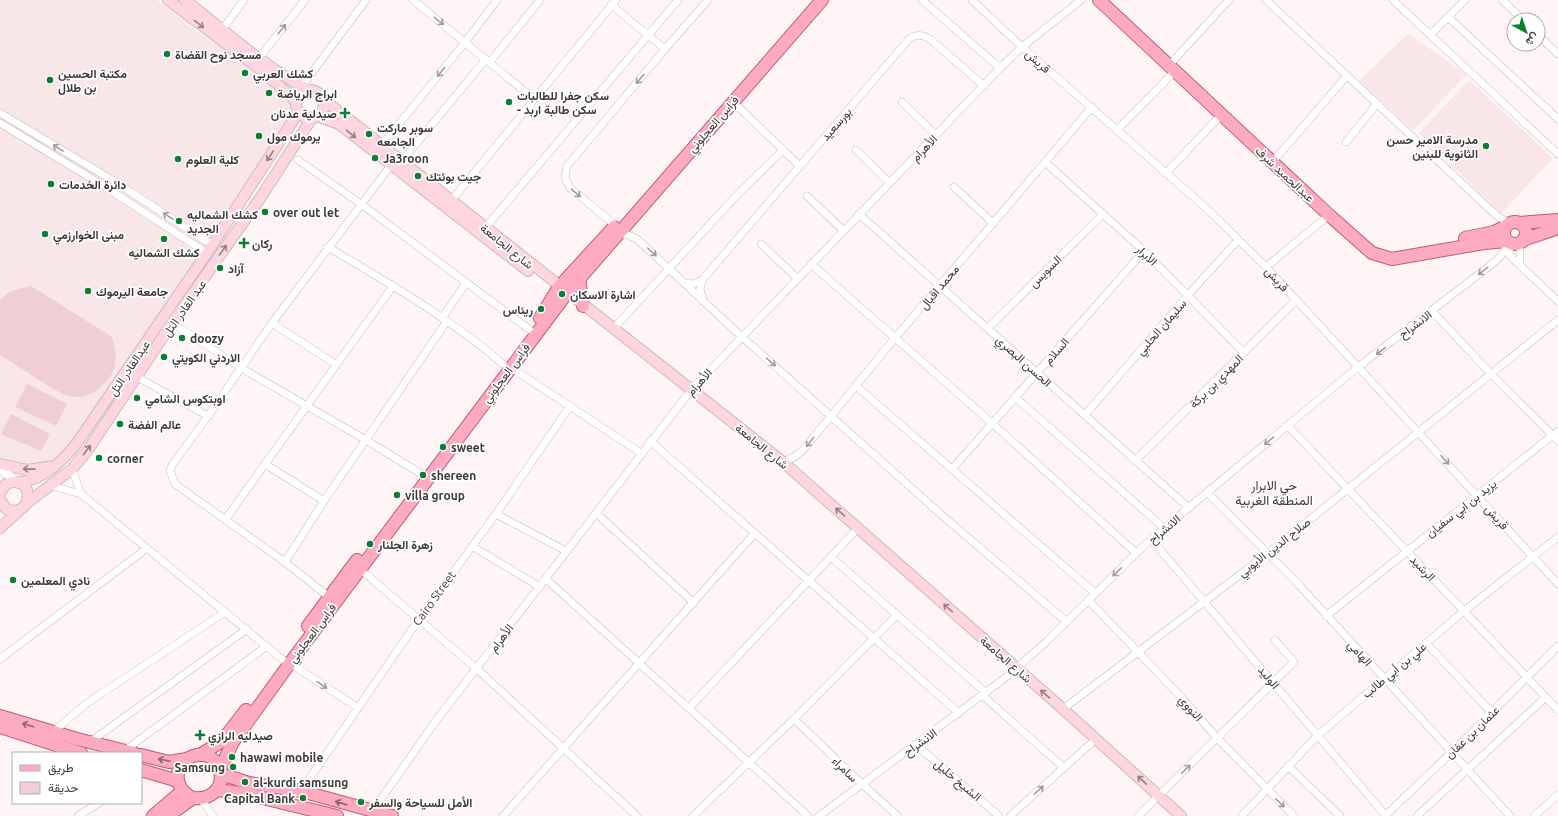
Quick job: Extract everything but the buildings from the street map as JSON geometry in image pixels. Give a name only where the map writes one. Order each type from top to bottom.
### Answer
[{"type":"main road","points":[[168,0],[263,72],[297,106],[304,116],[314,117],[324,107],[323,99],[318,92],[306,88],[259,58],[185,0]]},
{"type":"main road","name":"فراس العجلوني","points":[[200,755],[212,748],[228,735],[360,569],[561,292],[579,278],[617,229],[812,0]]},
{"type":"main road","name":"فراس العجلوني","points":[[221,771],[233,742],[328,597],[507,366],[530,330],[561,292],[822,0]]},
{"type":"main road","name":"عبدالحميد شرف","points":[[1099,0],[1276,158],[1359,236],[1384,252],[1404,252],[1494,232],[1511,224],[1558,220]]},
{"type":"main road","name":"عبدالحميد شرف","points":[[1108,0],[1221,114],[1328,215],[1366,249],[1379,256],[1392,259],[1484,243],[1514,242],[1558,228]]},
{"type":"main road","points":[[297,106],[301,94],[306,88]]},
{"type":"main road","name":"شارع الجامعة","points":[[323,99],[485,228],[561,292]]},
{"type":"main road","name":"عبدالقادر التل","points":[[17,482],[36,479],[58,465],[77,443],[210,249],[291,124],[297,106]]},
{"type":"main road","name":"شارع الجامعة","points":[[314,117],[339,124],[391,165],[561,292],[583,306],[783,462],[1063,709],[1181,816]]},
{"type":"main road","name":"عبد القادر التل","points":[[0,528],[25,505],[52,486],[72,468],[88,450],[172,323],[314,117]]},
{"type":"main road","points":[[1511,224],[1525,230],[1514,242],[1504,235],[1511,224]]},
{"type":"main road","points":[[579,278],[583,306]]},
{"type":"main road","points":[[0,464],[27,470],[58,465]]},
{"type":"main road","points":[[17,482],[23,485],[28,494],[25,505],[15,511],[11,510],[0,499],[6,484],[17,482]]},
{"type":"main road","points":[[0,716],[129,752]]},
{"type":"main road","points":[[0,727],[78,752]]},
{"type":"main road","points":[[142,755],[169,762],[200,755],[212,759],[221,771],[249,783],[301,791],[372,812],[392,816]]},
{"type":"main road","points":[[153,816],[180,786],[179,770],[187,759]]},
{"type":"main road","points":[[142,770],[180,786],[197,799]]},
{"type":"main road","points":[[168,816],[197,799],[213,794],[220,785],[221,771]]},
{"type":"main road","points":[[217,790],[242,793],[324,815],[337,816]]},
{"type":"street","points":[[222,30],[244,0]]},
{"type":"street","points":[[259,58],[305,0]]},
{"type":"street","points":[[306,88],[366,0]]},
{"type":"street","points":[[413,0],[534,99]]},
{"type":"street","points":[[382,145],[466,42],[496,0]]},
{"type":"street","points":[[401,162],[540,0]]},
{"type":"street","points":[[485,228],[678,0]]},
{"type":"street","points":[[708,0],[567,166],[565,178],[570,188],[617,229],[637,239],[704,303],[944,517],[1067,622]]},
{"type":"street","points":[[922,0],[1000,68]]},
{"type":"street","name":"قريش","points":[[972,0],[1022,47],[1205,207],[1266,267],[1558,584]]},
{"type":"street","name":"الأهرام","points":[[372,812],[435,722],[540,587],[650,441],[691,390],[741,336],[1000,68],[1022,47],[1081,0]]},
{"type":"street","points":[[1117,130],[1174,66],[1229,0]]},
{"type":"street","points":[[1266,0],[1346,77],[1497,216],[1511,224]]},
{"type":"street","points":[[1393,0],[1558,154]]},
{"type":"street","points":[[1430,35],[1465,0]]},
{"type":"street","points":[[1502,0],[1514,12]]},
{"type":"street","points":[[451,201],[613,2],[665,49]]},
{"type":"street","points":[[1448,17],[1558,119]]},
{"type":"street","name":"بورسعيد","points":[[702,280],[914,35],[921,35],[930,39],[984,86]]},
{"type":"street","points":[[1546,43],[1558,54]]},
{"type":"street","points":[[1276,158],[1346,77]]},
{"type":"street","points":[[732,101],[800,166]]},
{"type":"street","points":[[902,102],[936,135]]},
{"type":"street","points":[[1346,142],[1377,104]]},
{"type":"street","name":"محمد اقبال","points":[[783,462],[804,450],[895,338],[1092,107]]},
{"type":"street","points":[[0,113],[107,177],[210,249]]},
{"type":"street","points":[[1166,173],[1221,114]]},
{"type":"street","points":[[0,123],[210,249]]},
{"type":"street","points":[[613,330],[737,195],[783,150]]},
{"type":"street","points":[[856,150],[890,183]]},
{"type":"street","points":[[298,160],[361,204],[530,330]]},
{"type":"street","name":"الأبرار","points":[[1045,162],[1144,251],[1244,353]]},
{"type":"street","points":[[328,597],[285,562],[175,484],[170,471],[172,465],[208,416],[272,323],[391,165]]},
{"type":"street","points":[[102,185],[107,177]]},
{"type":"street","points":[[954,187],[993,223]]},
{"type":"street","points":[[807,196],[843,230]]},
{"type":"street","name":"الحسن البصري","points":[[859,214],[1189,508]]},
{"type":"street","name":"السويس","points":[[988,328],[1103,214]]},
{"type":"street","points":[[1266,267],[1328,215]]},
{"type":"street","name":"سليمان الحلبي","points":[[1085,415],[1188,295],[1238,240]]},
{"type":"street","points":[[1514,242],[1520,266]]},
{"type":"street","points":[[1514,242],[1509,254],[1558,301]]},
{"type":"street","name":"الانشراح","points":[[819,816],[1016,669],[1067,622],[1151,539],[1358,368],[1496,261],[1514,242]]},
{"type":"street","points":[[761,244],[797,278]]},
{"type":"street","points":[[328,247],[444,319],[507,366],[641,453]]},
{"type":"street","name":"السلام","points":[[953,468],[1144,251]]},
{"type":"street","points":[[811,264],[993,424],[1136,553]]},
{"type":"street","points":[[684,283],[693,284],[702,280],[701,294],[704,303]]},
{"type":"street","points":[[285,562],[324,501],[366,440],[466,282]]},
{"type":"street","points":[[225,520],[335,364],[393,286]]},
{"type":"street","name":"المهدي بن بركة","points":[[1135,461],[1296,300]]},
{"type":"street","points":[[1432,312],[1491,374],[1556,436]]},
{"type":"street","name":"صلاح الدين الأيوبي","points":[[1063,709],[1267,554],[1558,320]]},
{"type":"street","points":[[172,323],[241,368],[366,440],[423,475]]},
{"type":"street","points":[[272,323],[335,364]]},
{"type":"street","points":[[137,377],[208,416]]},
{"type":"street","points":[[856,386],[953,468],[1095,593]]},
{"type":"street","points":[[1016,398],[1164,528]]},
{"type":"street","name":"Cairo Street","points":[[301,791],[419,619],[496,514],[570,406]]},
{"type":"street","name":"الرشيد","points":[[1288,426],[1558,710]]},
{"type":"street","name":"يزيد بن ابي سفيان","points":[[1326,616],[1477,495],[1556,436]]},
{"type":"street","points":[[650,441],[809,580],[873,639],[959,713]]},
{"type":"street","points":[[265,464],[324,501]]},
{"type":"street","points":[[0,467],[17,482]]},
{"type":"street","points":[[72,468],[81,494]]},
{"type":"street","points":[[52,486],[81,494],[146,549],[267,646],[358,708]]},
{"type":"street","name":"الهامي","points":[[1208,492],[1267,554],[1300,586],[1384,679],[1469,769],[1510,816]]},
{"type":"street","points":[[596,513],[694,603]]},
{"type":"street","points":[[496,514],[566,551]]},
{"type":"street","points":[[689,708],[858,528]]},
{"type":"street","points":[[503,816],[640,664],[755,533]]},
{"type":"street","name":"علي بن أبي طالب","points":[[1242,816],[1318,736],[1464,611],[1534,558],[1558,537]]},
{"type":"street","name":"الوليد","points":[[1151,539],[1274,682],[1385,816]]},
{"type":"street","points":[[472,546],[540,587]]},
{"type":"street","points":[[0,659],[146,549]]},
{"type":"street","points":[[830,557],[897,615],[1064,768]]},
{"type":"street","points":[[360,569],[477,669],[638,816]]},
{"type":"street","points":[[546,579],[808,816]]},
{"type":"street","name":"النووي","points":[[1088,600],[1182,698],[1266,790],[1294,816]]},
{"type":"street","points":[[53,732],[87,703],[225,612]]},
{"type":"street","points":[[694,816],[794,719],[897,615]]},
{"type":"street","points":[[90,742],[247,629]]},
{"type":"street","points":[[1138,816],[1294,662],[1274,640]]},
{"type":"street","points":[[1426,643],[1492,713]]},
{"type":"street","points":[[129,752],[267,646]]},
{"type":"street","name":"عثمان بن عفان","points":[[1385,816],[1492,713],[1558,646]]},
{"type":"street","points":[[1417,816],[1546,697]]},
{"type":"street","name":"سامراء","points":[[794,719],[898,816]]},
{"type":"street","points":[[1010,816],[1096,739]]},
{"type":"street","name":"الشيخ خليل","points":[[916,745],[985,802],[999,816]]},
{"type":"street","points":[[1288,766],[1340,816]]},
{"type":"street","points":[[1534,816],[1558,796]]},
{"type":"street","points":[[197,799],[213,816]]},
{"type":"street","points":[[78,816],[97,804]]},
{"type":"shaded area","name":"جامعة اليرموك","points":[[0,0],[157,0],[207,39],[222,47],[292,102],[295,111],[63,457],[36,469],[0,460]]},
{"type":"shaded area","name":"مدرسة الامير حسن الثانوية للبنين","points":[[1408,34],[1467,74],[1413,130],[1359,81]]},
{"type":"shaded area","name":"مدرسة الامير حسن الثانوية للبنين","points":[[1469,80],[1553,158],[1501,214],[1419,133]]},
{"type":"green space","points":[[31,286],[112,337],[116,362],[109,378],[95,391],[79,397],[63,394],[0,355],[0,300],[11,291]]},
{"type":"green space","points":[[27,384],[67,404],[56,426],[15,407]]},
{"type":"green space","points":[[11,414],[50,434],[41,451],[1,434]]},
{"type":"place","name":"مسجد نوح القضاة","points":[[167,54]]},
{"type":"place","name":"كشك العربي","points":[[245,73]]},
{"type":"place","name":"مكتبة الحسين بن طلال","points":[[50,80]]},
{"type":"place","name":"ابراج الرياضة","points":[[269,93]]},
{"type":"place","name":"سكن جفرا للطالبات - سكن طالبة اربد","points":[[509,102]]},
{"type":"place","name":"صيدلية عدنان","points":[[345,113]]},
{"type":"place","name":"سوبر ماركت الجامعه","points":[[369,134]]},
{"type":"place","name":"يرموك مول","points":[[259,136]]},
{"type":"place","name":"مدرسة الامير حسن الثانوية للبنين","points":[[1486,146]]},
{"type":"place","name":"Ja3roon","points":[[375,158]]},
{"type":"place","name":"كلية العلوم","points":[[178,159]]},
{"type":"place","name":"جيت بوئتك","points":[[418,176]]},
{"type":"place","name":"دائرة الخدمات","points":[[51,184]]},
{"type":"place","name":"over out let","points":[[265,212]]},
{"type":"place","name":"كشك الشماليه الجديد","points":[[179,221]]},
{"type":"place","name":"مبنى الخوارزمي","points":[[45,234]]},
{"type":"place","name":"كشك الشماليه","points":[[164,239]]},
{"type":"place","name":"ركان","points":[[244,243]]},
{"type":"place","name":"آزاد","points":[[220,268]]},
{"type":"place","name":"جامعة اليرموك","points":[[88,291]]},
{"type":"place","name":"اشارة الاسكان","points":[[562,294]]},
{"type":"place","name":"ريئاس","points":[[541,309]]},
{"type":"place","name":"doozy","points":[[182,338]]},
{"type":"place","name":"الاردني الكويتي","points":[[164,357]]},
{"type":"place","name":"اوبتكوس الشامي","points":[[137,398]]},
{"type":"place","name":"عالم الفضة","points":[[120,424]]},
{"type":"place","name":"sweet","points":[[443,447]]},
{"type":"place","name":"corner","points":[[99,458]]},
{"type":"place","name":"shereen","points":[[423,475]]},
{"type":"place","name":"villa group","points":[[397,495]]},
{"type":"place","name":"زهرة الجلنار","points":[[370,544]]},
{"type":"place","name":"نادي المعلمين","points":[[13,580]]},
{"type":"place","name":"صيدليه الرازي","points":[[200,735]]},
{"type":"place","name":"hawawi mobile","points":[[232,757]]},
{"type":"place","name":"Samsung","points":[[233,767]]},
{"type":"place","name":"al-kurdi samsung","points":[[245,782]]},
{"type":"place","name":"Capital Bank","points":[[303,798]]},
{"type":"place","name":"الأمل للسياحة والسفر","points":[[361,802]]},
{"type":"district","name":"حي الابرار المنطقة الغربية","points":[[1274,492]]}]
